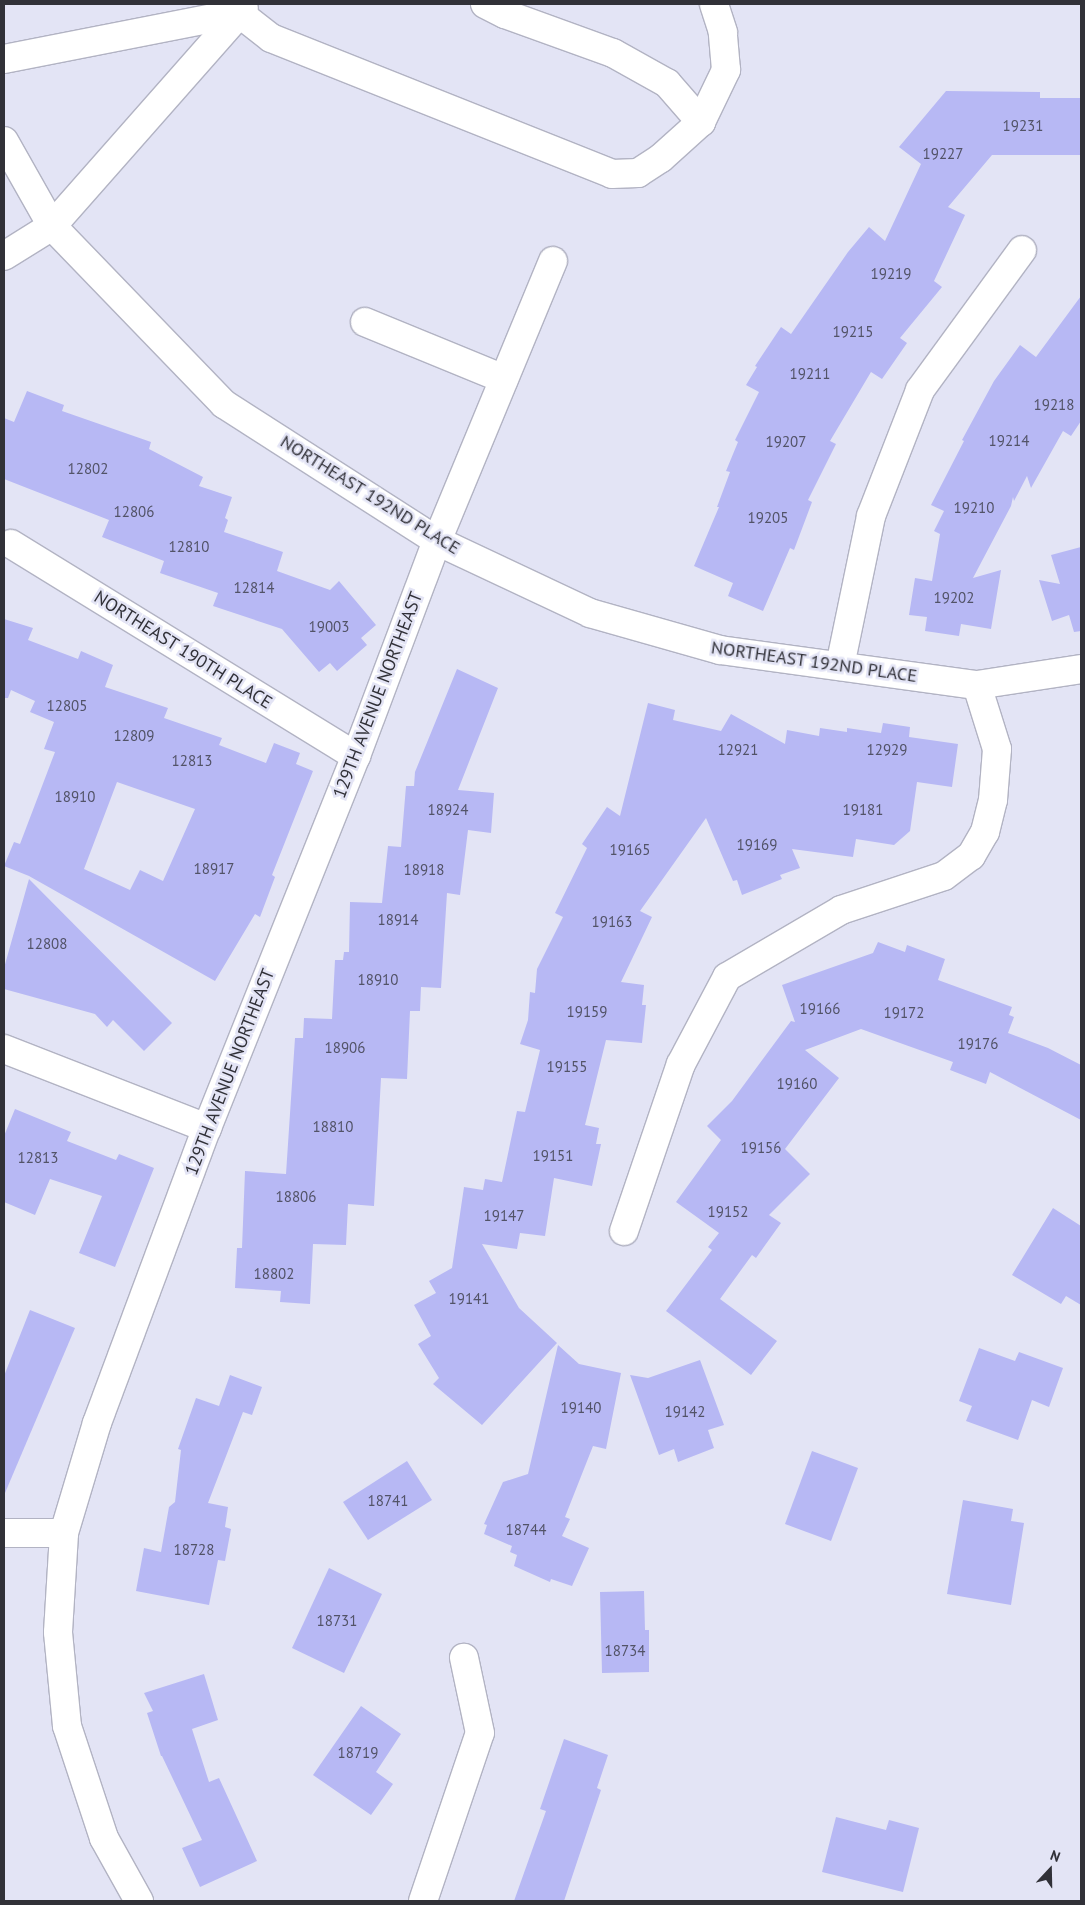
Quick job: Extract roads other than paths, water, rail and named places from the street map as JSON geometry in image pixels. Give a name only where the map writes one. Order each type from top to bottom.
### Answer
[{"type":"street","points":[[485,4],[505,14],[613,53],[667,84],[702,122]]},
{"type":"street","points":[[244,8],[271,38],[612,174],[638,173],[660,158],[702,122],[726,70],[723,32],[714,4]]},
{"type":"street","points":[[4,59],[244,8]]},
{"type":"street","points":[[4,256],[52,226],[244,8]]},
{"type":"street","name":"NORTHEAST 192ND PLACE","points":[[4,141],[52,226],[224,404],[437,541],[590,613],[720,650],[977,685],[1081,669]]},
{"type":"street","points":[[840,666],[871,516],[920,390],[1022,250]]},
{"type":"street","name":"129TH AVENUE NORTHEAST","points":[[139,1901],[104,1838],[68,1726],[58,1632],[64,1533],[97,1423],[207,1128],[356,756],[437,541],[553,260]]},
{"type":"street","points":[[365,322],[504,380]]},
{"type":"street","name":"NORTHEAST 190TH PLACE","points":[[11,544],[356,756]]},
{"type":"street","points":[[624,1231],[681,1064],[727,978],[841,910],[944,876],[971,856],[985,832],[993,800],[997,749],[977,685]]},
{"type":"street","points":[[4,1049],[207,1128]]},
{"type":"street","points":[[4,1533],[64,1533]]},
{"type":"street","points":[[423,1901],[480,1733],[464,1658]]}]
